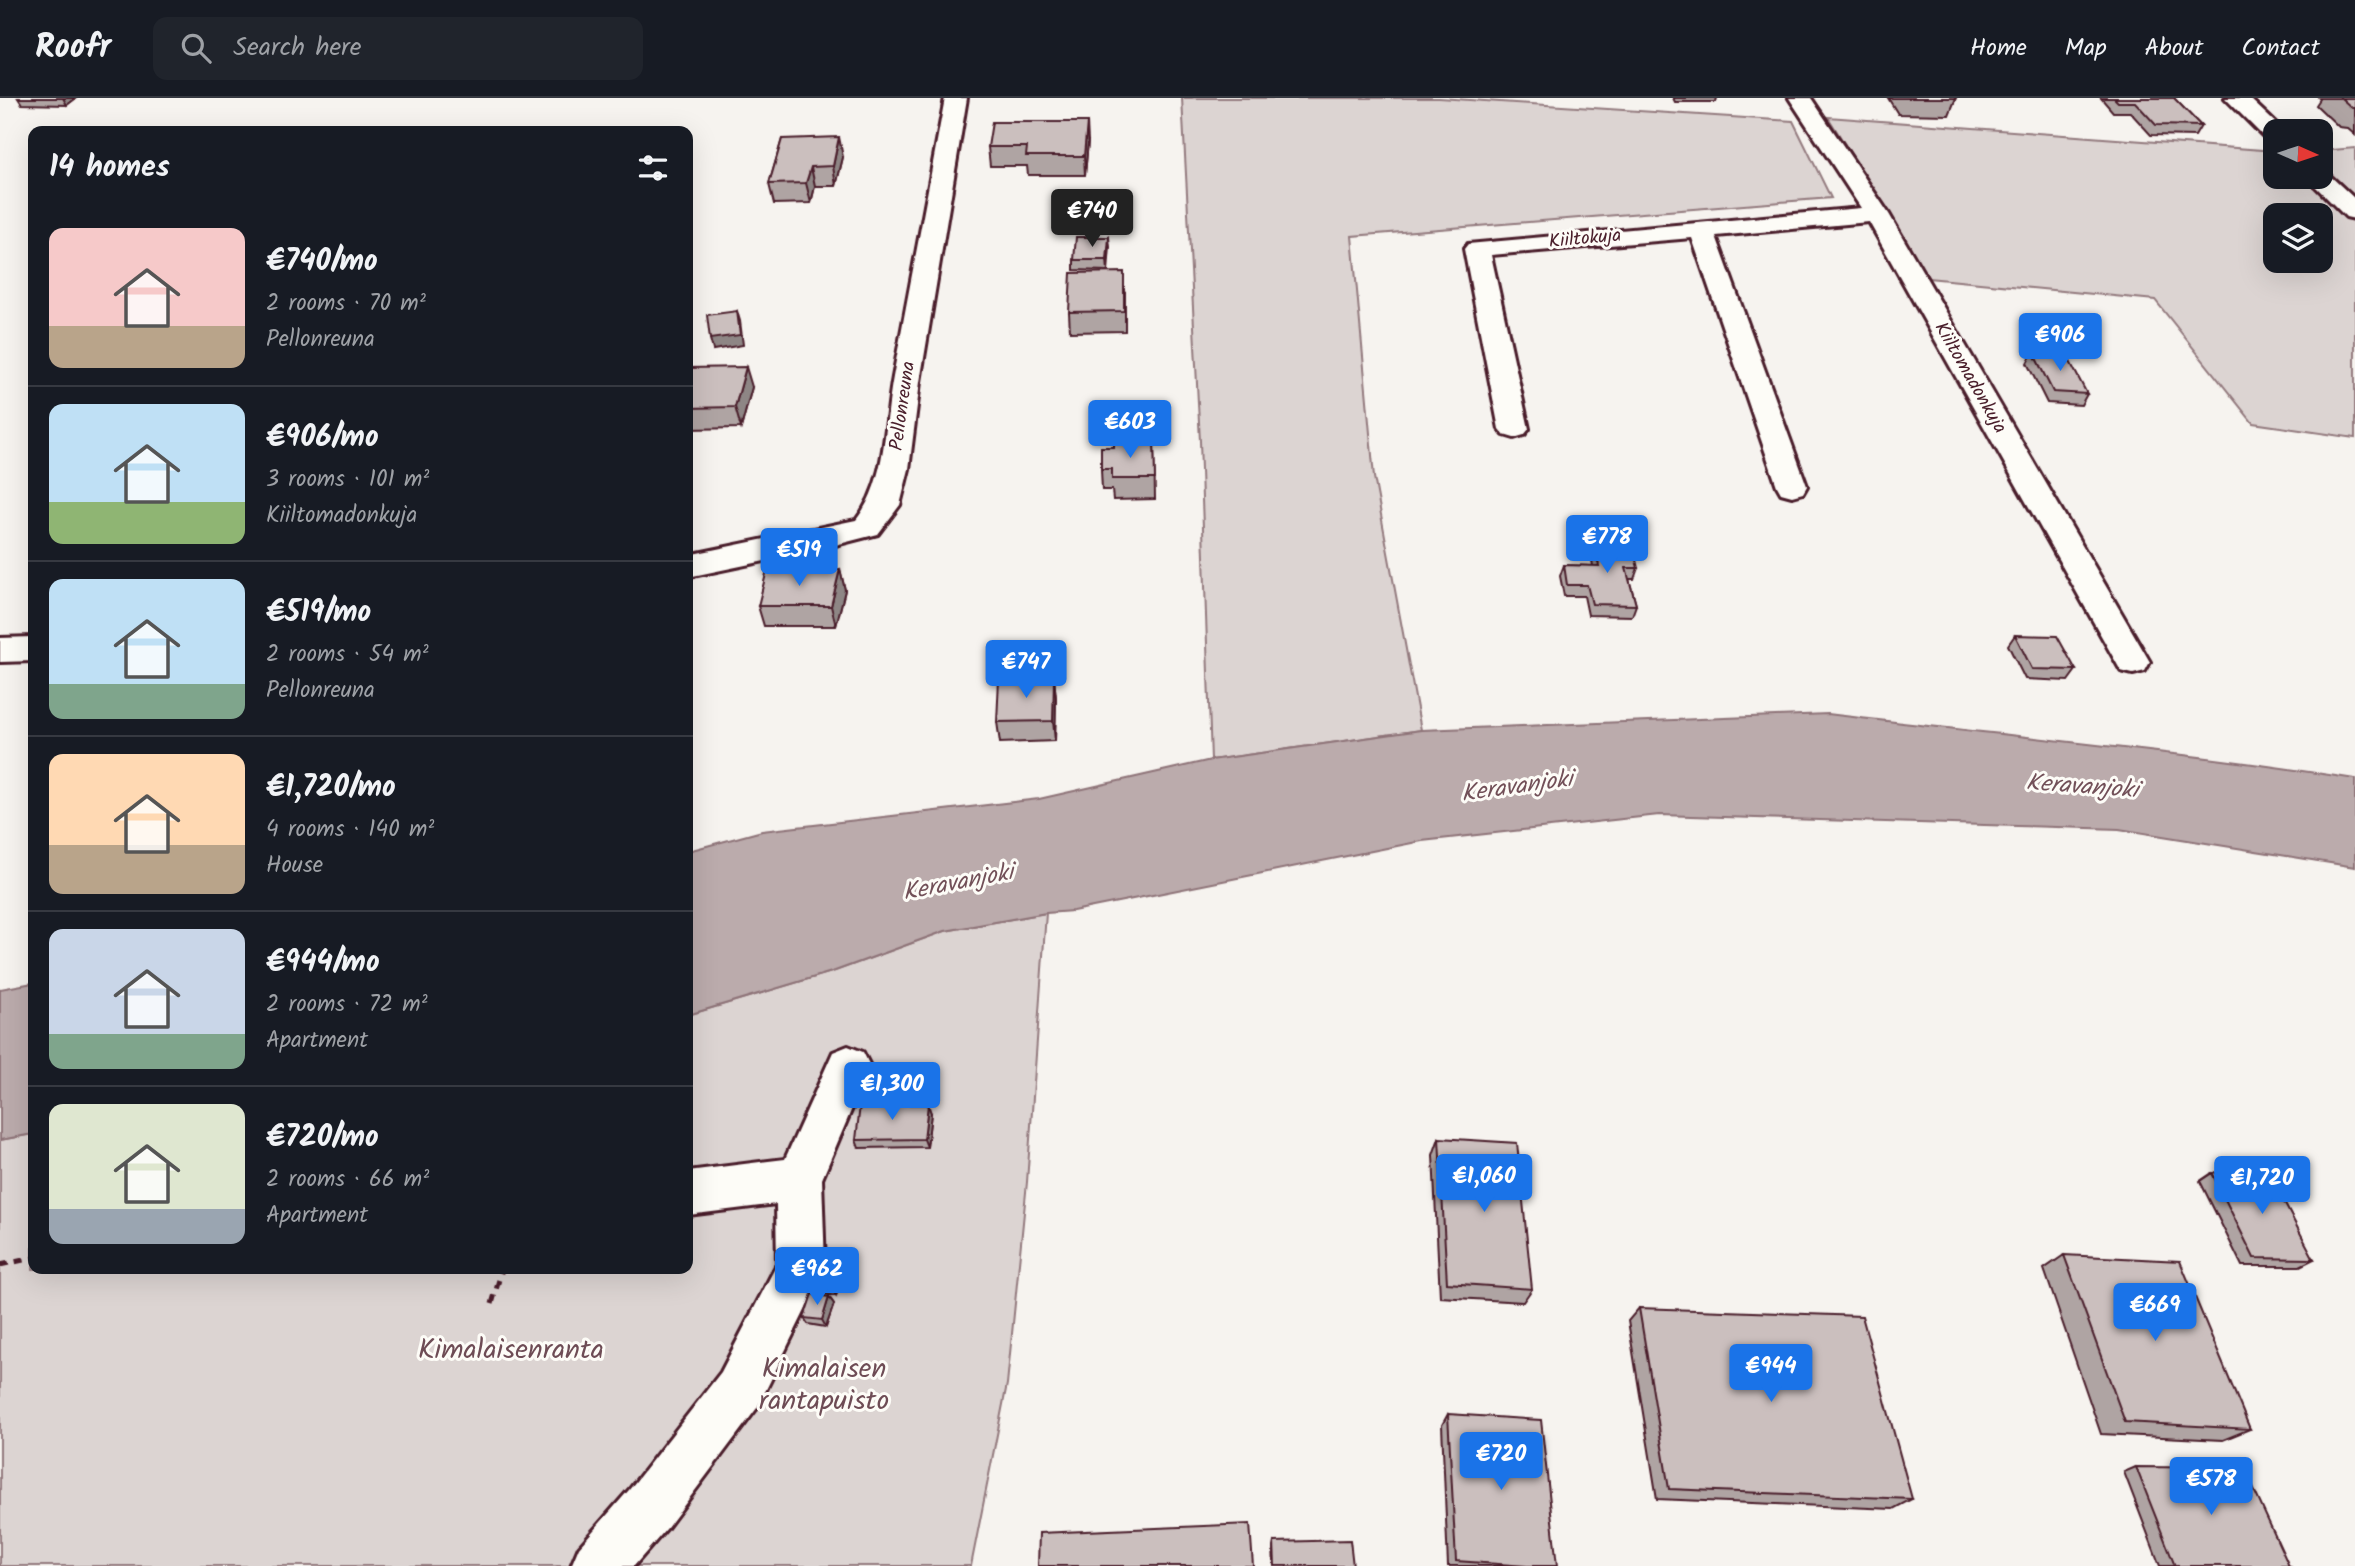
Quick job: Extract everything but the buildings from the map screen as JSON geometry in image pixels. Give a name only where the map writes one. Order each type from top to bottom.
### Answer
[{"type":"street","name":"Pellonreuna","points":[[693,565],[867,527],[884,505],[894,469],[906,382],[956,98]]},
{"type":"street","name":"Kiiltomadonkuja","points":[[1800,98],[1877,214],[2133,662]]},
{"type":"street","points":[[2236,98],[2263,124]]},
{"type":"street","points":[[2331,189],[2355,212]]},
{"type":"street","name":"Kiiltokuja","points":[[1514,429],[1477,248],[1877,214]]},
{"type":"street","points":[[1701,229],[1793,486]]},
{"type":"street","points":[[0,650],[28,649]]},
{"type":"street","points":[[598,1566],[648,1509],[738,1390],[801,1267],[799,1179],[848,1066]]},
{"type":"street","points":[[693,1192],[799,1179]]},
{"type":"path","points":[[0,1265],[28,1259]]},
{"type":"path","points":[[492,1304],[501,1274]]},
{"type":"green space","points":[[1182,98],[1439,98],[1793,121],[1831,198],[1352,236],[1374,477],[1421,730],[1211,760],[1200,441]]},
{"type":"green space","points":[[1828,117],[2263,150],[2263,189],[2333,189],[2333,150],[2355,148],[2355,438],[2253,423],[2155,300],[1928,278]]},
{"type":"green space","name":"Kimalaisen rantapuisto","points":[[1046,913],[1027,1182],[1007,1384],[971,1566],[0,1566],[0,1140],[28,1135],[28,1274],[693,1274],[693,1014],[835,971],[945,931]]},
{"type":"water","name":"Keravanjoki","points":[[1828,714],[2289,769],[2355,779],[2355,867],[2119,829],[1659,815],[1422,841],[1073,911],[1046,913],[945,931],[835,971],[693,1014],[693,850],[762,831],[1039,799],[1211,760],[1421,730]]},
{"type":"water","points":[[28,984],[28,1135],[0,1140],[0,989]]},
{"type":"park label","name":"Kimalaisenranta","points":[[511,1350]]}]
